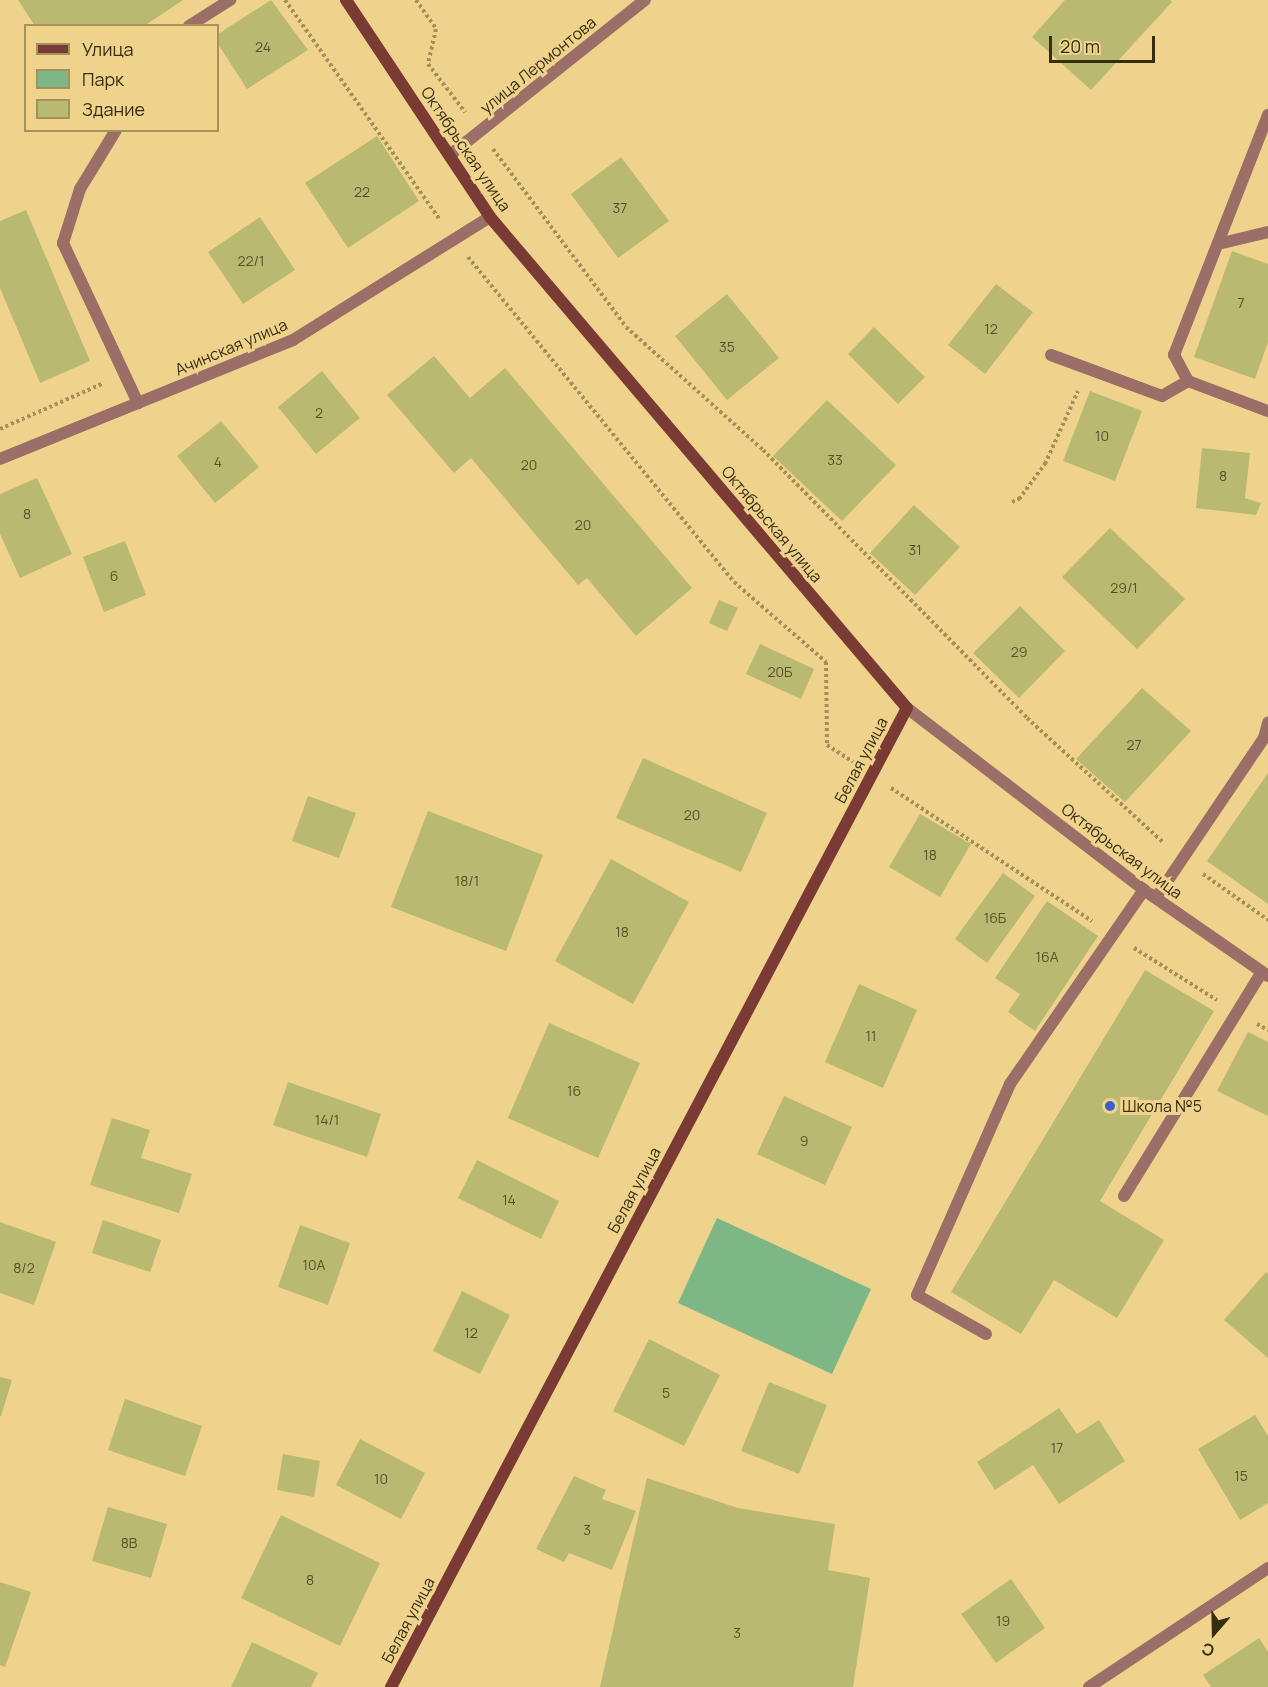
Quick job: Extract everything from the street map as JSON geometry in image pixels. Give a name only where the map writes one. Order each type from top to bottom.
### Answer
[{"type":"street","points":[[192,24],[230,0]]},
{"type":"street","name":"Октябрьская улица","points":[[346,0],[490,217],[907,708],[1144,890],[1265,974]]},
{"type":"street","name":"улица Лермонтова","points":[[450,155],[645,0]]},
{"type":"street","points":[[1268,115],[1174,355],[1188,381],[1268,411]]},
{"type":"street","points":[[115,132],[80,189],[63,243],[138,404]]},
{"type":"street","name":"Ачинская улица","points":[[0,459],[293,340],[452,238],[490,217]]},
{"type":"street","points":[[1218,244],[1268,232]]},
{"type":"street","points":[[1051,355],[1162,396],[1188,381]]},
{"type":"street","name":"Белая улица","points":[[391,1687],[907,708]]},
{"type":"street","points":[[1156,898],[1264,738],[1268,723]]},
{"type":"street","points":[[986,1334],[917,1295],[1010,1084],[1144,890]]},
{"type":"street","points":[[1124,1196],[1237,1012],[1265,974]]},
{"type":"street","points":[[1089,1687],[1268,1568]]},
{"type":"path","points":[[285,0],[452,238],[734,582],[826,662],[827,745],[1113,935],[1268,1030]]},
{"type":"path","points":[[416,0],[436,28],[428,64],[466,112]]},
{"type":"path","points":[[480,131],[626,327],[763,450],[1027,718],[1182,859],[1268,920]]},
{"type":"path","points":[[1012,502],[1019,499],[1045,464],[1088,369]]},
{"type":"green space","points":[[717,1218],[871,1289],[832,1374],[678,1303]]},
{"type":"building","points":[[18,0],[183,0],[147,24],[34,24]]},
{"type":"building","points":[[271,0],[308,50],[247,89],[219,46],[219,33]]},
{"type":"building","points":[[1065,0],[1170,0],[1172,2],[1091,90],[1032,37]]},
{"type":"building","points":[[377,136],[419,201],[348,248],[305,183]]},
{"type":"building","points":[[621,157],[669,221],[618,258],[571,194]]},
{"type":"building","points":[[26,210],[90,361],[40,383],[0,288],[0,221]]},
{"type":"building","points":[[260,217],[295,270],[243,304],[208,252]]},
{"type":"building","points":[[1232,251],[1268,264],[1268,342],[1255,379],[1194,357]]},
{"type":"building","points":[[996,284],[1033,312],[985,374],[948,345]]},
{"type":"building","points":[[727,294],[779,358],[727,400],[675,336]]},
{"type":"building","points":[[874,327],[925,377],[898,404],[848,354]]},
{"type":"building","points":[[434,356],[470,398],[505,368],[692,588],[636,636],[587,578],[578,585],[471,458],[454,473],[387,395]]},
{"type":"building","points":[[322,371],[360,418],[316,454],[278,407]]},
{"type":"building","points":[[1090,391],[1142,411],[1115,481],[1063,461]]},
{"type":"building","points":[[827,400],[896,465],[842,521],[773,456]]},
{"type":"building","points":[[221,421],[259,467],[215,503],[177,456]]},
{"type":"building","points":[[1202,448],[1250,453],[1245,498],[1261,503],[1256,515],[1196,508]]},
{"type":"building","points":[[37,478],[72,554],[20,578],[0,534],[0,494]]},
{"type":"building","points":[[914,505],[960,547],[915,595],[870,553]]},
{"type":"building","points":[[1110,528],[1185,599],[1137,649],[1062,577]]},
{"type":"building","points":[[125,541],[146,595],[104,612],[83,557]]},
{"type":"building","points":[[719,600],[738,608],[727,631],[709,623]]},
{"type":"building","points":[[1020,606],[1065,651],[1019,698],[973,653]]},
{"type":"building","points":[[760,644],[814,669],[801,699],[746,674]]},
{"type":"building","points":[[1142,688],[1191,731],[1125,802],[1076,759]]},
{"type":"building","points":[[643,758],[767,813],[741,872],[616,818]]},
{"type":"building","points":[[1268,773],[1268,904],[1207,861]]},
{"type":"building","points":[[308,796],[356,813],[339,858],[292,841]]},
{"type":"building","points":[[428,811],[543,855],[506,951],[391,907]]},
{"type":"building","points":[[920,814],[971,844],[940,897],[889,867]]},
{"type":"building","points":[[611,859],[689,902],[633,1004],[555,961]]},
{"type":"building","points":[[1003,873],[1035,896],[987,963],[955,939]]},
{"type":"building","points":[[1047,901],[1098,936],[1035,1031],[1008,1012],[1020,994],[995,978]]},
{"type":"building","name":"Школа №5","points":[[1145,970],[1214,1011],[1100,1201],[1164,1240],[1117,1318],[1054,1280],[1021,1334],[951,1292]]},
{"type":"building","points":[[859,984],[917,1010],[883,1088],[825,1062]]},
{"type":"building","points":[[549,1023],[640,1063],[598,1158],[508,1118]]},
{"type":"building","points":[[1248,1032],[1268,1042],[1268,1116],[1217,1091]]},
{"type":"building","points":[[288,1082],[381,1114],[367,1157],[273,1125]]},
{"type":"building","points":[[784,1096],[852,1127],[825,1185],[757,1154]]},
{"type":"building","points":[[112,1118],[150,1130],[141,1158],[192,1174],[179,1213],[90,1185]]},
{"type":"building","points":[[477,1160],[559,1201],[541,1239],[458,1198]]},
{"type":"building","points":[[103,1220],[161,1240],[150,1272],[92,1253]]},
{"type":"building","points":[[0,1222],[56,1242],[34,1305],[0,1293]]},
{"type":"building","points":[[300,1225],[350,1243],[328,1305],[278,1287]]},
{"type":"building","points":[[1266,1272],[1268,1274],[1268,1358],[1224,1320]]},
{"type":"building","points":[[462,1291],[510,1315],[480,1374],[433,1351]]},
{"type":"building","points":[[649,1339],[720,1375],[684,1446],[613,1411]]},
{"type":"building","points":[[0,1377],[12,1380],[1,1416],[0,1416]]},
{"type":"building","points":[[769,1382],[827,1405],[799,1474],[741,1451]]},
{"type":"building","points":[[125,1399],[202,1426],[185,1476],[108,1450]]},
{"type":"building","points":[[1059,1408],[1077,1434],[1099,1420],[1125,1461],[1059,1504],[1033,1465],[995,1490],[977,1462]]},
{"type":"building","points":[[1255,1415],[1268,1436],[1268,1503],[1240,1520],[1198,1449]]},
{"type":"building","points":[[360,1439],[425,1473],[401,1519],[336,1485]]},
{"type":"building","points":[[283,1454],[320,1461],[314,1497],[277,1490]]},
{"type":"building","points":[[574,1476],[606,1490],[602,1499],[636,1511],[612,1570],[569,1553],[564,1562],[536,1549]]},
{"type":"building","points":[[647,1478],[738,1508],[835,1524],[828,1570],[870,1578],[853,1687],[600,1687]]},
{"type":"building","points":[[108,1507],[167,1524],[151,1578],[92,1561]]},
{"type":"building","points":[[281,1515],[380,1563],[340,1646],[241,1598]]},
{"type":"building","points":[[1011,1579],[1045,1628],[996,1663],[961,1614]]},
{"type":"building","points":[[0,1582],[31,1592],[5,1667],[0,1665]]},
{"type":"building","points":[[1259,1638],[1268,1652],[1268,1687],[1211,1687],[1203,1675]]},
{"type":"building","points":[[252,1642],[318,1673],[311,1687],[231,1687]]},
{"type":"place","name":"Школа №5","points":[[1110,1106]]}]
